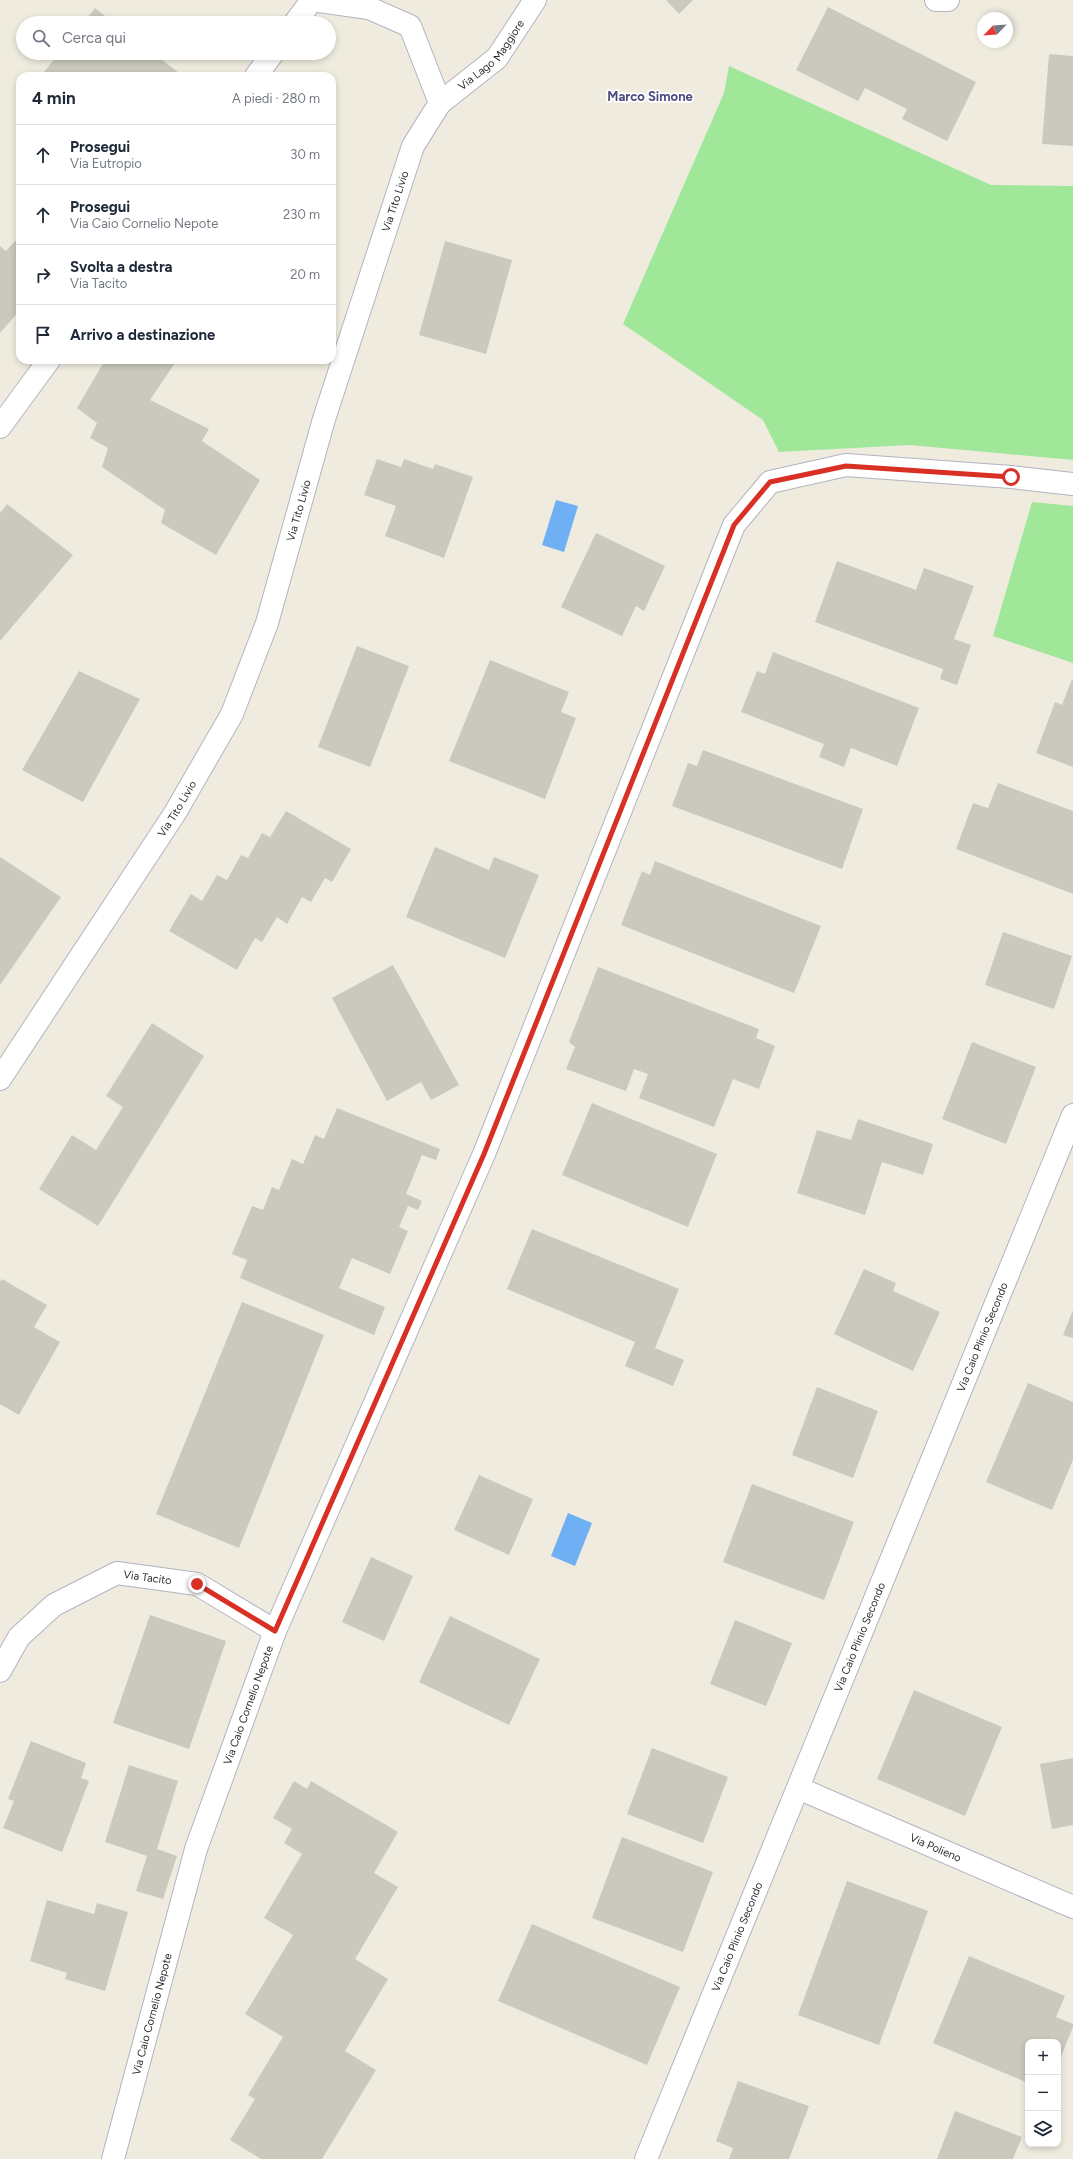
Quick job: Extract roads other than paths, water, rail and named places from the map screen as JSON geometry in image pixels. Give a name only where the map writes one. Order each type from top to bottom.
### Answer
[{"type":"street","points":[[300,16],[311,0],[369,8],[410,26],[440,103]]},
{"type":"street","name":"Via Lago Maggiore","points":[[440,103],[497,58],[535,0]]},
{"type":"street","points":[[936,0],[948,0]]},
{"type":"street","points":[[259,72],[268,60]]},
{"type":"street","name":"Via Tito Livio","points":[[0,1079],[175,813],[232,714],[267,623],[324,418],[413,146],[440,103]]},
{"type":"street","points":[[0,427],[46,364]]},
{"type":"street","name":"Via Caio Cornelio Nepote","points":[[113,2159],[196,1849],[275,1631],[484,1154],[734,525],[770,482],[846,466],[1011,477],[1073,484]]},
{"type":"street","name":"Via Caio Plinio Secondo","points":[[646,2159],[1073,1116]]},
{"type":"street","name":"Via Tacito","points":[[0,1671],[19,1637],[54,1605],[117,1573],[197,1584],[275,1631]]},
{"type":"street","name":"Via Polieno","points":[[798,1788],[1073,1907]]},
{"type":"water","points":[[556,500],[578,506],[564,552],[542,545]]},
{"type":"water","points":[[568,1513],[592,1523],[575,1566],[551,1556]]},
{"type":"district","name":"Marco Simone","points":[[650,96]]}]
